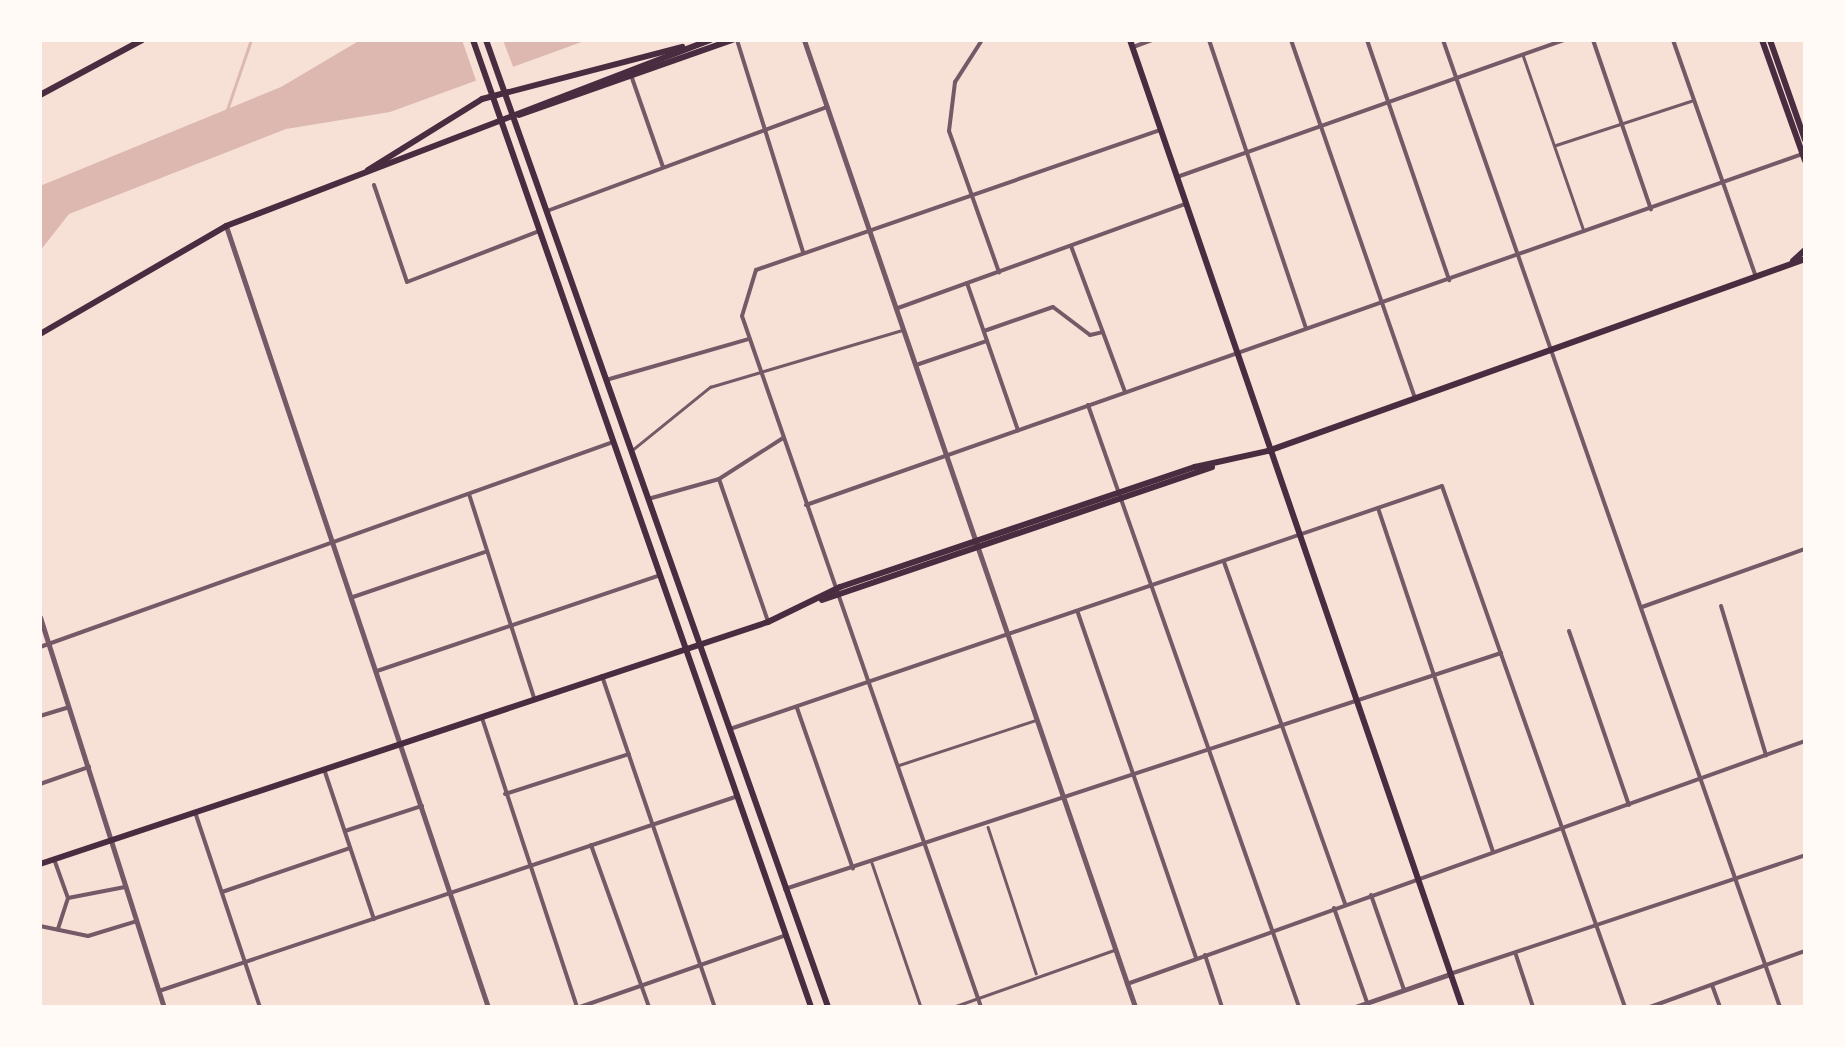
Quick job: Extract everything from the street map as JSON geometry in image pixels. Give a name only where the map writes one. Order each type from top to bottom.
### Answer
[{"type":"main road","points":[[40,95],[142,40]]},
{"type":"main road","points":[[473,40],[811,1007]]},
{"type":"main road","points":[[486,40],[828,1007]]},
{"type":"main road","points":[[512,116],[710,40]]},
{"type":"main road","points":[[40,334],[226,226],[500,120],[734,40]]},
{"type":"main road","points":[[1762,40],[1804,158]]},
{"type":"main road","points":[[1770,40],[1805,140]]},
{"type":"main road","points":[[1132,44],[1354,702],[1462,1007]]},
{"type":"main road","points":[[365,172],[482,98],[693,46]]},
{"type":"main road","points":[[1788,265],[1805,250]]},
{"type":"main road","points":[[40,864],[698,642],[768,622],[840,588],[1268,451],[1554,352],[1788,265],[1805,263]]},
{"type":"main road","points":[[821,600],[843,597],[980,550],[1121,497]]},
{"type":"street","points":[[734,40],[804,252]]},
{"type":"street","points":[[804,40],[1135,1007]]},
{"type":"street","points":[[982,40],[949,105],[949,131],[999,272]]},
{"type":"street","points":[[1132,44],[1152,40]]},
{"type":"street","points":[[1209,40],[1306,328]]},
{"type":"street","points":[[1291,40],[1415,399]]},
{"type":"street","points":[[1367,40],[1449,280]]},
{"type":"street","points":[[1443,40],[1780,1007]]},
{"type":"street","points":[[1177,177],[1564,40]]},
{"type":"street","points":[[1593,40],[1651,209]]},
{"type":"street","points":[[1673,40],[1757,278]]},
{"type":"street","points":[[632,78],[662,168]]},
{"type":"street","points":[[547,211],[827,108]]},
{"type":"street","points":[[981,1007],[840,588],[806,505],[742,316],[756,270],[868,228],[1160,130]]},
{"type":"street","points":[[806,505],[1235,352],[1804,158]]},
{"type":"street","points":[[374,184],[407,282],[539,231]]},
{"type":"street","points":[[896,309],[1185,204]]},
{"type":"street","points":[[226,226],[488,1007]]},
{"type":"street","points":[[1071,246],[1125,392]]},
{"type":"street","points":[[968,283],[1018,430]]},
{"type":"street","points":[[984,331],[1053,307],[1090,335],[1102,332]]},
{"type":"street","points":[[606,380],[749,338]]},
{"type":"street","points":[[916,365],[987,341]]},
{"type":"street","points":[[1088,405],[1212,748],[1300,1007]]},
{"type":"street","points":[[648,499],[718,480],[784,438]]},
{"type":"street","points":[[40,647],[613,442]]},
{"type":"street","points":[[718,480],[768,622]]},
{"type":"street","points":[[728,730],[1010,638],[1442,486],[1626,1007]]},
{"type":"street","points":[[468,494],[534,698]]},
{"type":"street","points":[[1378,508],[1430,674],[1493,852]]},
{"type":"street","points":[[1642,607],[1805,549]]},
{"type":"street","points":[[352,598],[486,552]]},
{"type":"street","points":[[1224,562],[1286,724],[1345,904]]},
{"type":"street","points":[[377,672],[660,574]]},
{"type":"street","points":[[1721,606],[1766,755]]},
{"type":"street","points":[[1078,613],[1196,958]]},
{"type":"street","points":[[40,617],[114,839],[164,1007]]},
{"type":"street","points":[[1569,631],[1629,805]]},
{"type":"street","points":[[785,890],[1066,802],[1212,748],[1501,653]]},
{"type":"street","points":[[602,674],[715,1007]]},
{"type":"street","points":[[40,716],[70,707]]},
{"type":"street","points":[[797,708],[854,869]]},
{"type":"street","points":[[481,716],[526,866],[579,1007],[786,935]]},
{"type":"street","points":[[1127,984],[1805,741]]},
{"type":"street","points":[[505,794],[629,754]]},
{"type":"street","points":[[40,784],[89,767]]},
{"type":"street","points":[[324,769],[374,920]]},
{"type":"street","points":[[159,992],[738,796]]},
{"type":"street","points":[[345,831],[422,806]]},
{"type":"street","points":[[194,812],[260,1007]]},
{"type":"street","points":[[590,846],[649,1007]]},
{"type":"street","points":[[222,892],[350,848]]},
{"type":"street","points":[[1354,1007],[1805,855]]},
{"type":"street","points":[[54,859],[68,898],[58,930]]},
{"type":"street","points":[[68,898],[128,886]]},
{"type":"street","points":[[1370,895],[1404,990]]},
{"type":"street","points":[[1334,908],[1367,1003]]},
{"type":"street","points":[[40,926],[88,936],[138,921]]},
{"type":"street","points":[[1650,1007],[1805,951]]},
{"type":"street","points":[[1205,955],[1222,1007]]},
{"type":"street","points":[[1516,955],[1533,1007]]},
{"type":"street","points":[[1712,984],[1720,1007]]},
{"type":"street","points":[[1378,999],[1380,1007]]},
{"type":"lane","points":[[1523,55],[1585,232]]},
{"type":"lane","points":[[1554,145],[1694,100]]},
{"type":"lane","points":[[631,451],[710,387],[762,375],[904,330]]},
{"type":"lane","points":[[900,766],[1037,719]]},
{"type":"lane","points":[[988,827],[1036,974]]},
{"type":"lane","points":[[872,864],[920,1007]]},
{"type":"lane","points":[[952,1007],[1036,974],[1116,950]]},
{"type":"shaded area","points":[[587,40],[390,112],[286,129],[69,214],[40,251],[40,186],[281,87],[357,42]]},
{"type":"pier","points":[[462,40],[503,40],[515,72],[478,86]]},
{"type":"waterway","points":[[227,110],[251,40]]}]
